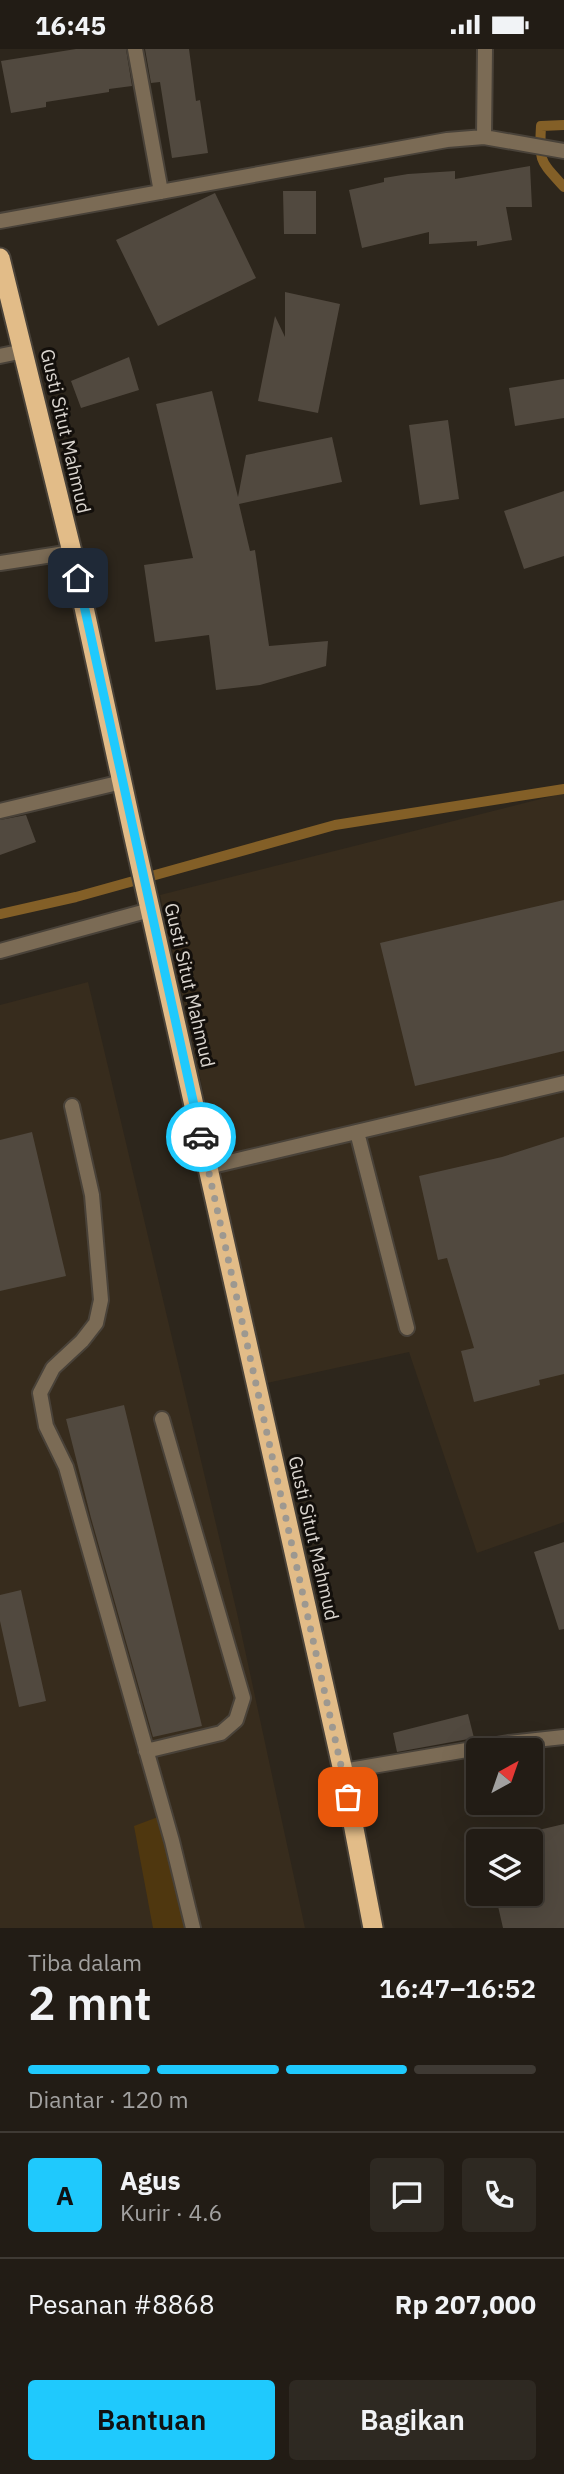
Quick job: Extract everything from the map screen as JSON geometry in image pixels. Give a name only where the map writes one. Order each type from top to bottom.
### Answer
[{"type":"highway","name":"Gusti Situt Mahmud","points":[[0,258],[72,552],[343,1771],[373,1928]]},
{"type":"street","points":[[135,49],[161,192]]},
{"type":"street","points":[[484,137],[485,49]]},
{"type":"street","points":[[0,221],[447,140],[484,137],[563,151]]},
{"type":"street","points":[[0,356],[24,351]]},
{"type":"street","points":[[0,563],[72,552]]},
{"type":"street","points":[[0,811],[122,782]]},
{"type":"street","points":[[0,951],[150,910]]},
{"type":"street","points":[[208,1167],[564,1083]]},
{"type":"street","points":[[72,1106],[92,1195],[101,1300],[96,1323],[82,1341],[53,1368],[40,1393],[46,1426],[66,1467],[193,1928]]},
{"type":"street","points":[[357,1132],[407,1328]]},
{"type":"street","points":[[146,1751],[221,1733],[236,1720],[243,1698],[162,1419]]},
{"type":"street","points":[[343,1771],[508,1743],[564,1737]]},
{"type":"shaded area","points":[[564,793],[564,1522],[477,1553],[409,1352],[267,1383],[160,895]]},
{"type":"shaded area","points":[[88,982],[237,1613],[305,1928],[0,1928],[0,1005]]},
{"type":"shaded area","points":[[158,1817],[185,1928],[153,1928],[134,1826]]},
{"type":"building","points":[[76,49],[126,49],[132,86],[46,102],[46,107],[11,113],[1,61]]},
{"type":"building","points":[[145,49],[189,49],[196,101],[200,100],[208,153],[172,158],[160,82],[151,83]]},
{"type":"building","points":[[530,166],[532,207],[506,207],[512,240],[477,246],[477,241],[429,244],[429,232],[362,248],[349,190],[384,182],[384,178],[408,174],[455,171],[455,179]]},
{"type":"building","points":[[283,191],[316,191],[316,234],[284,234]]},
{"type":"building","points":[[215,193],[256,278],[158,326],[116,240]]},
{"type":"building","points":[[285,292],[340,304],[318,413],[258,401],[275,316],[285,337]]},
{"type":"building","points":[[129,357],[139,390],[81,408],[71,381]]},
{"type":"building","points":[[564,379],[564,418],[515,426],[509,388]]},
{"type":"building","points":[[212,391],[238,497],[246,455],[332,437],[342,482],[239,504],[250,551],[255,550],[269,646],[328,641],[326,666],[260,685],[216,690],[209,635],[155,642],[144,565],[193,558],[156,404]]},
{"type":"building","points":[[448,420],[459,499],[420,505],[409,425]]},
{"type":"building","points":[[564,491],[564,556],[524,569],[504,511]]},
{"type":"building","points":[[26,815],[36,842],[0,855],[0,820]]},
{"type":"building","points":[[564,900],[564,1051],[415,1086],[380,943]]},
{"type":"building","points":[[32,1132],[66,1276],[0,1291],[0,1140]]},
{"type":"building","points":[[564,1137],[564,1374],[539,1380],[540,1385],[474,1402],[461,1351],[474,1348],[447,1258],[438,1260],[419,1176],[502,1157]]},
{"type":"building","points":[[124,1405],[202,1726],[153,1737],[66,1419]]},
{"type":"building","points":[[564,1542],[564,1629],[559,1630],[534,1552]]},
{"type":"building","points":[[21,1590],[46,1701],[19,1707],[0,1621],[0,1595]]},
{"type":"building","points":[[468,1714],[474,1738],[397,1752],[393,1733]]},
{"type":"building","points":[[564,1824],[564,1928],[503,1928],[498,1906],[543,1906],[543,1829]]},
{"type":"waterway","points":[[564,125],[541,126],[540,147],[546,166],[564,187]]},
{"type":"waterway","points":[[0,914],[76,897],[335,825],[564,789]]},
{"type":"way so far","points":[[201,1137],[348,1797]]},
{"type":"route","points":[[78,578],[201,1137]]}]
